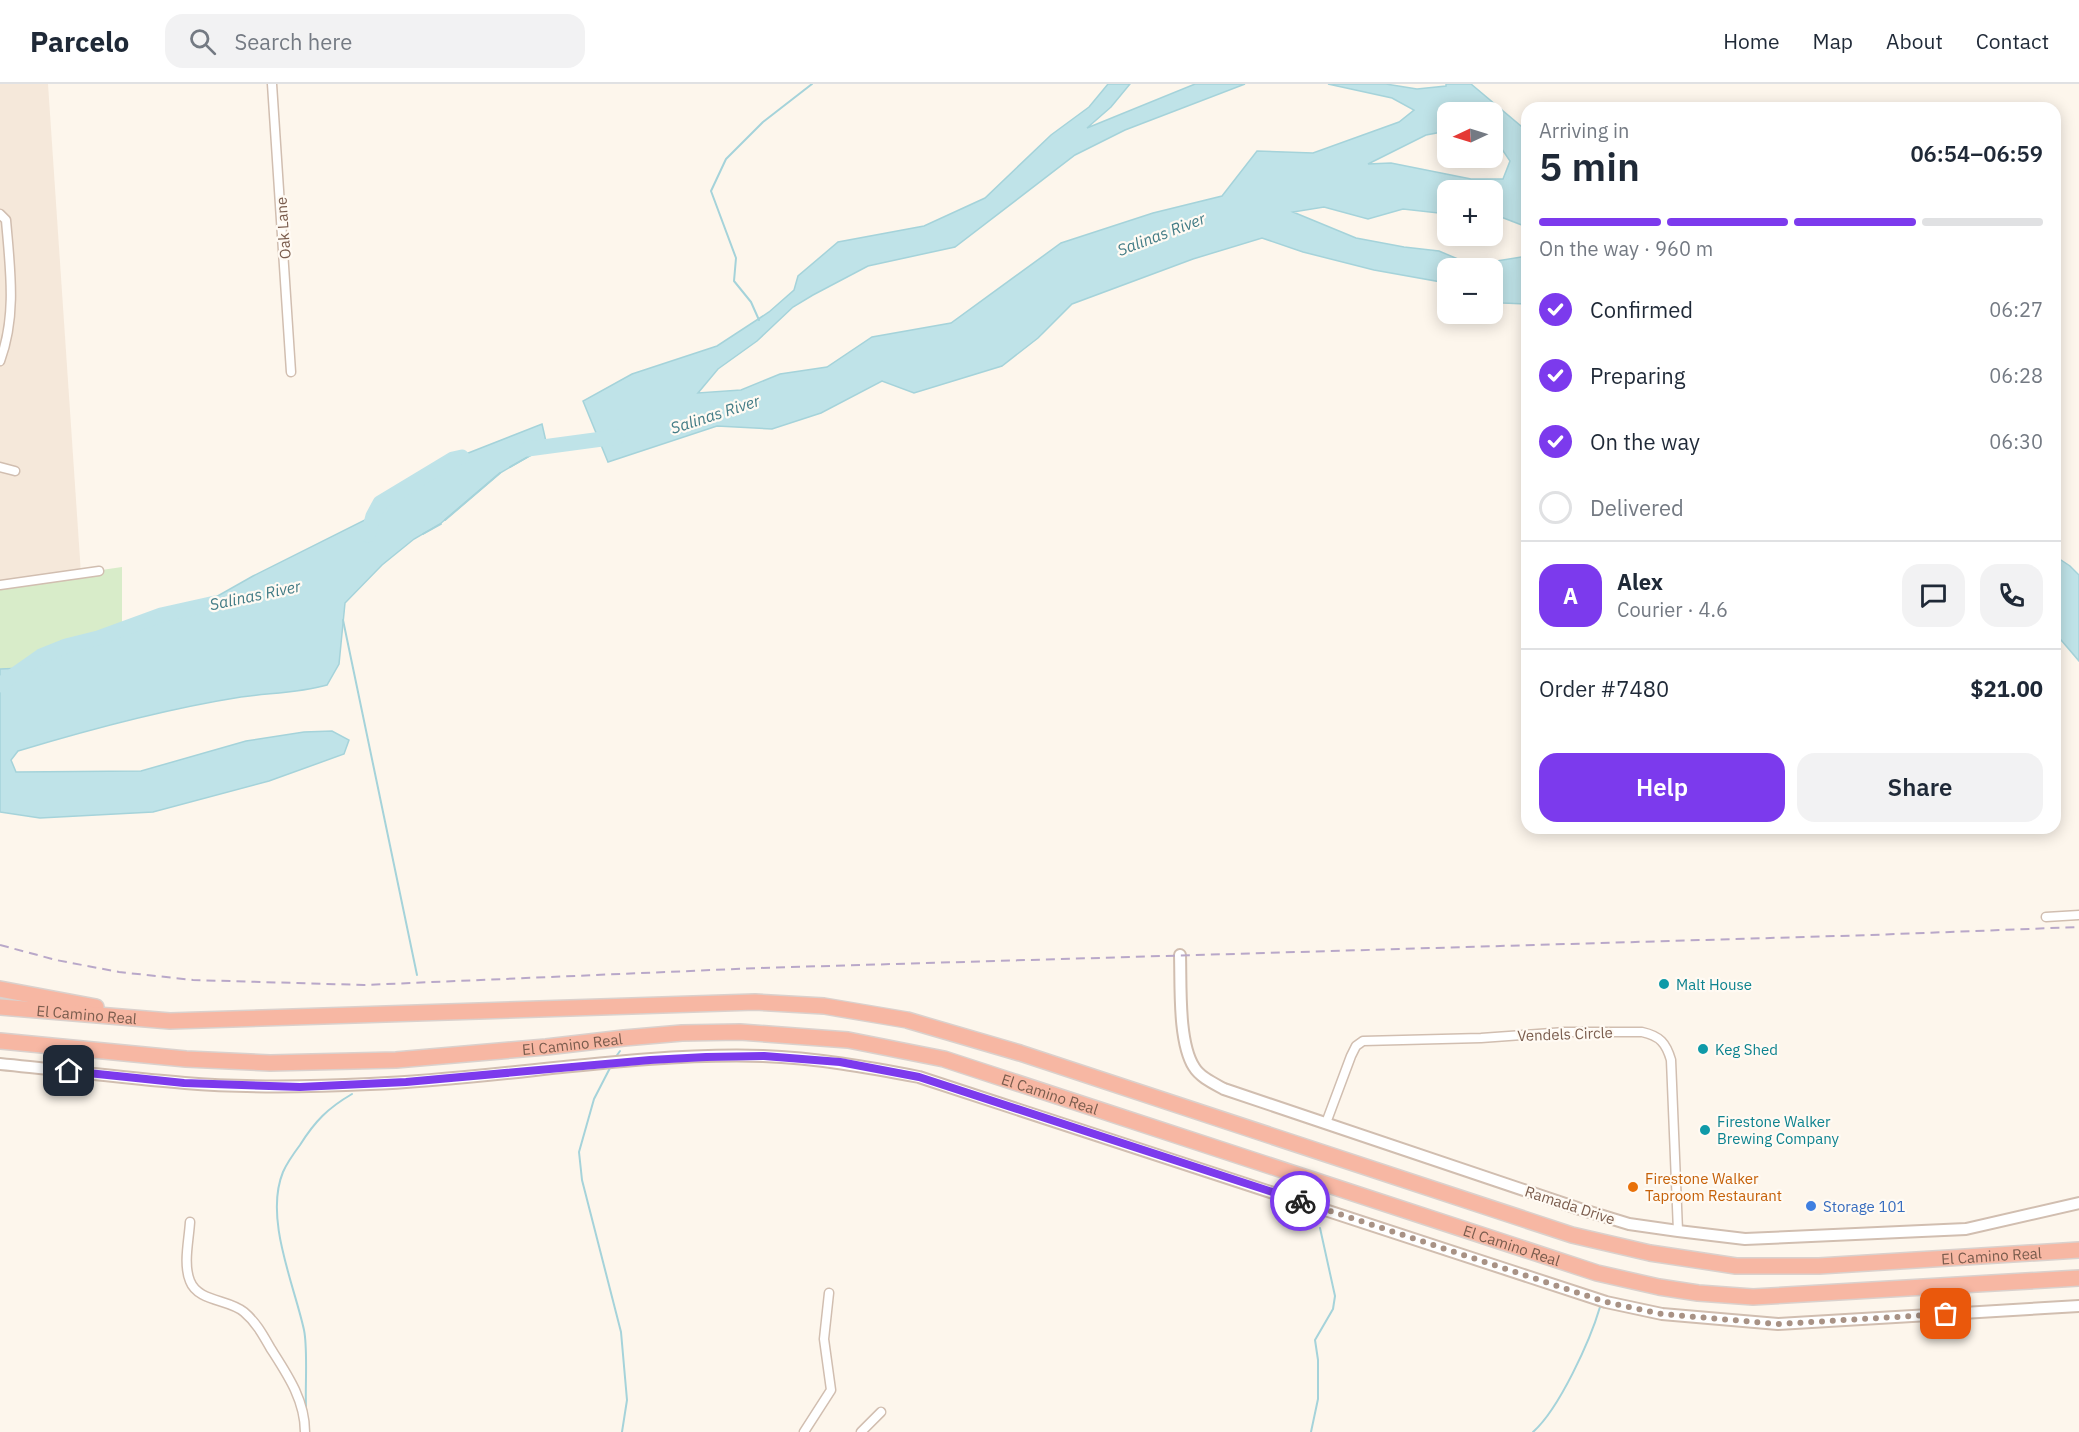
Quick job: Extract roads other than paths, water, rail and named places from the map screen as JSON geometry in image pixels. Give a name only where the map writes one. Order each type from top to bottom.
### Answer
[{"type":"highway","points":[[0,988],[170,1021]]},
{"type":"highway","name":"El Camino Real","points":[[0,1006],[170,1021],[755,1002],[824,1006],[907,1020],[1020,1053],[1572,1235],[1650,1252],[1736,1266],[1807,1266],[2079,1250]]},
{"type":"highway","name":"El Camino Real","points":[[0,1041],[186,1059],[270,1063],[396,1060],[682,1033],[740,1032],[838,1039],[944,1059],[1598,1273],[1659,1287],[1698,1293],[1753,1297],[2079,1278]]},
{"type":"street","name":"Oak Lane","points":[[272,84],[291,372]]},
{"type":"street","points":[[0,214],[6,220],[11,315],[6,345],[0,361]]},
{"type":"street","points":[[0,269],[10,269]]},
{"type":"street","points":[[0,467],[15,471]]},
{"type":"street","points":[[0,585],[99,571]]},
{"type":"street","points":[[2046,916],[2079,915]]},
{"type":"street","name":"Ramada Drive","points":[[1180,955],[1185,1046],[1194,1068],[1209,1081],[1224,1089],[1629,1224],[1745,1239],[1966,1229],[2079,1203]]},
{"type":"street","name":"Vendels Circle","points":[[1326,1123],[1351,1056],[1356,1046],[1363,1041],[1481,1038],[1565,1032],[1653,1034],[1667,1046],[1671,1060],[1678,1231]]},
{"type":"street","points":[[0,1064],[214,1085],[300,1087],[378,1084],[706,1057],[764,1056],[840,1062],[919,1077],[1606,1302],[1662,1314],[1778,1324],[2079,1306]]},
{"type":"street","points":[[190,1222],[187,1269],[190,1281],[202,1294],[243,1310],[256,1323],[294,1385],[302,1409],[305,1432]]},
{"type":"street","points":[[804,1432],[831,1390],[824,1340],[830,1293]]},
{"type":"street","points":[[861,1432],[881,1412]]},
{"type":"water","points":[[1108,84],[1130,84],[1111,107],[1087,128],[1195,84],[1245,84],[1125,130],[1075,155],[955,247],[868,266],[813,295],[793,307],[757,341],[718,369],[698,393],[741,390],[780,374],[827,367],[872,337],[951,323],[1061,243],[1153,213],[1222,196],[1257,151],[1313,153],[1399,122],[1414,110],[1392,98],[1328,84],[1386,84],[1417,89],[1446,86],[1446,84],[1471,84],[1492,102],[1437,102],[1437,133],[1426,135],[1368,164],[1391,163],[1471,179],[1503,179],[1510,161],[1503,151],[1503,111],[1521,126],[1521,225],[1503,218],[1503,180],[1437,180],[1437,213],[1403,209],[1368,219],[1324,207],[1293,212],[1356,238],[1439,251],[1456,258],[1437,258],[1437,281],[1374,270],[1303,252],[1262,238],[1193,259],[1072,304],[1038,338],[1002,366],[914,393],[882,381],[821,413],[772,429],[717,426],[608,462],[583,401],[632,374],[717,346],[769,312],[794,290],[798,276],[838,242],[924,226],[985,198],[1051,135],[1089,107]]},
{"type":"water","points":[[1521,257],[1521,304],[1503,303],[1503,260]]},
{"type":"water","points":[[542,424],[547,446],[500,473],[440,524],[414,539],[382,565],[345,603],[339,664],[327,685],[213,702],[101,727],[18,751],[11,760],[16,772],[141,771],[246,741],[304,732],[332,731],[349,740],[344,754],[269,781],[153,812],[40,818],[0,812],[0,669],[24,668],[41,656],[66,646],[98,638],[161,615],[200,606],[253,576],[373,516],[380,503],[453,459]]},
{"type":"water","points":[[2061,560],[2079,575],[2079,661],[2061,640]]},
{"type":"waterway","points":[[759,320],[751,302],[734,281],[736,258],[711,191],[726,159],[763,122],[812,84]]},
{"type":"waterway","name":"Salinas River","points":[[528,449],[617,437]]},
{"type":"waterway","points":[[510,467],[547,446]]},
{"type":"waterway","name":"Salinas River","points":[[368,535],[373,516],[380,503],[453,459],[462,457]]},
{"type":"waterway","points":[[445,520],[500,473]]},
{"type":"waterway","points":[[423,534],[441,524]]},
{"type":"waterway","name":"Salinas River","points":[[0,685],[41,656],[66,646],[98,638],[161,615],[215,603]]},
{"type":"waterway","points":[[343,620],[417,975]]},
{"type":"waterway","points":[[615,1058],[620,1051]]},
{"type":"waterway","points":[[611,1066],[594,1099],[579,1152],[582,1180],[621,1332],[627,1400],[622,1432]]},
{"type":"waterway","points":[[306,1408],[304,1330],[279,1230],[278,1190],[286,1165],[311,1129],[336,1104],[352,1094]]},
{"type":"waterway","points":[[1311,1432],[1318,1399],[1318,1360],[1315,1340],[1333,1309],[1335,1296],[1320,1228]]},
{"type":"waterway","points":[[1533,1432],[1553,1408],[1563,1391],[1589,1338],[1600,1307]]},
{"type":"railway","points":[[0,945],[56,960],[119,972],[193,980],[364,985],[759,968],[2079,927]]},
{"type":"place","name":"Malt House","points":[[1664,984]]},
{"type":"place","name":"Keg Shed","points":[[1703,1049]]},
{"type":"place","name":"Firestone Walker Brewing Company","points":[[1705,1130]]},
{"type":"place","name":"Firestone Walker Taproom Restaurant","points":[[1633,1187]]},
{"type":"place","name":"Storage 101","points":[[1811,1206]]}]
